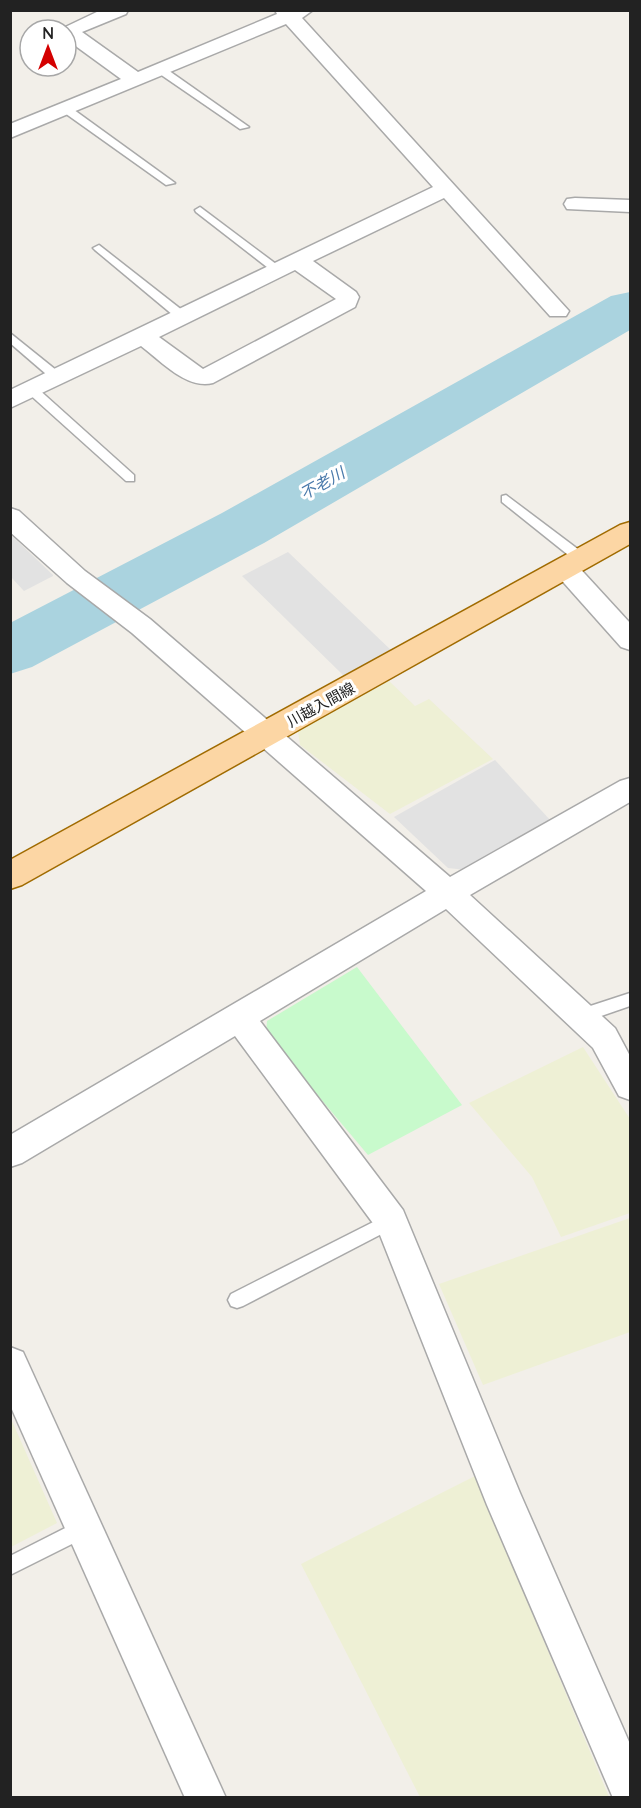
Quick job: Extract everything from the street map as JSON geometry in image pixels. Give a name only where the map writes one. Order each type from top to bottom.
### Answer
[{"type":"main road","name":"川越入間線","points":[[10,876],[630,532]]},
{"type":"street","points":[[119,10],[68,31],[136,80]]},
{"type":"street","points":[[10,132],[161,70],[293,12],[446,189],[558,311]]},
{"type":"street","points":[[10,400],[183,317],[286,264],[446,189]]},
{"type":"street","points":[[575,204],[630,206]]},
{"type":"street","points":[[143,336],[200,378],[205,378],[347,302],[348,297],[286,264]]},
{"type":"street","points":[[10,517],[76,577],[137,623],[494,933],[603,1038],[630,1086]]},
{"type":"street","points":[[573,564],[630,640]]},
{"type":"street","points":[[10,1153],[448,893],[630,789]]},
{"type":"street","points":[[239,1017],[391,1221],[506,1505],[630,1791]]},
{"type":"street","points":[[14,1382],[145,1658],[206,1797]]},
{"type":"lane","points":[[161,70],[243,127]]},
{"type":"lane","points":[[66,109],[170,183]]},
{"type":"lane","points":[[200,210],[286,264]]},
{"type":"lane","points":[[99,248],[183,317]]},
{"type":"lane","points":[[10,336],[57,377]]},
{"type":"lane","points":[[32,390],[130,478]]},
{"type":"lane","points":[[506,499],[573,564]]},
{"type":"lane","points":[[581,1017],[630,1000]]},
{"type":"lane","points":[[237,1300],[391,1221]]},
{"type":"lane","points":[[10,1566],[83,1528]]},
{"type":"green space","points":[[389,681],[415,706],[429,699],[493,759],[390,814],[300,745],[298,731]]},
{"type":"green space","points":[[357,967],[462,1105],[368,1155],[266,1034],[267,1021]]},
{"type":"green space","points":[[583,1047],[630,1119],[630,1213],[561,1237],[532,1177],[469,1103]]},
{"type":"green space","points":[[630,1218],[630,1332],[483,1385],[439,1284]]},
{"type":"green space","points":[[12,1421],[57,1523],[11,1547],[10,1422]]},
{"type":"green space","points":[[475,1476],[609,1797],[420,1797],[301,1564]]},
{"type":"shaded area","points":[[11,535],[53,576],[24,591],[11,577]]},
{"type":"shaded area","points":[[288,552],[392,651],[345,677],[242,576]]},
{"type":"shaded area","points":[[495,760],[551,821],[466,870],[448,868],[394,817]]},
{"type":"waterway","name":"不老川","points":[[10,651],[243,528],[630,308]]}]
